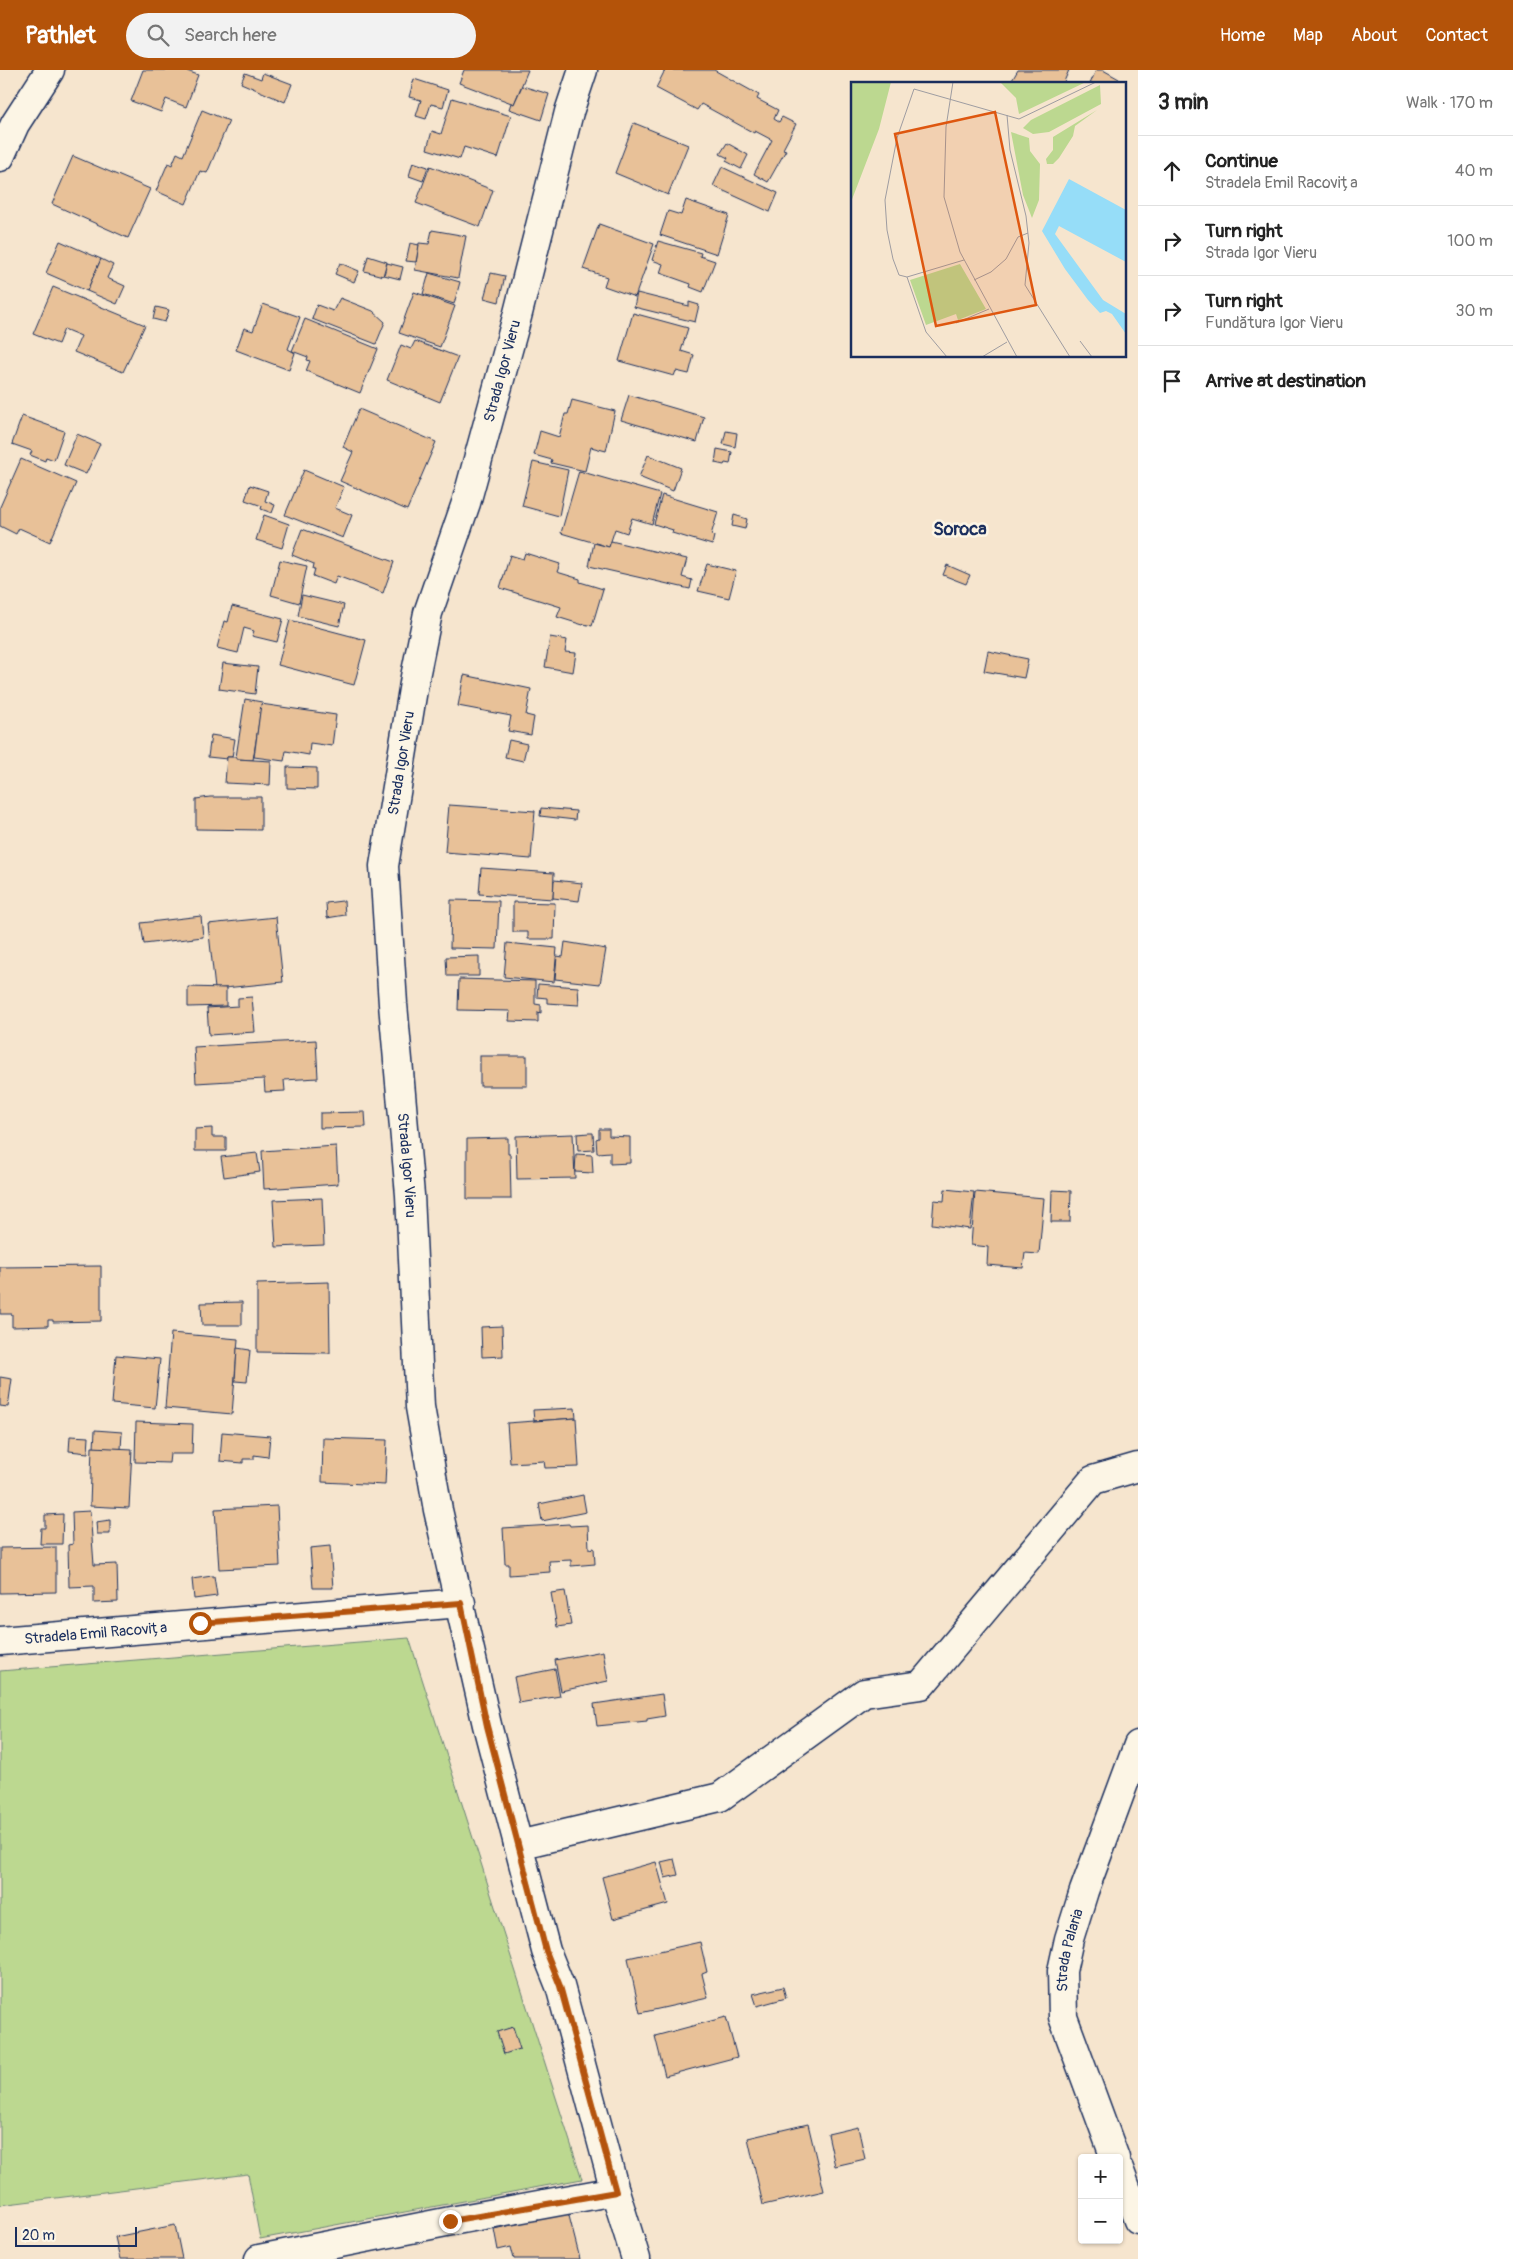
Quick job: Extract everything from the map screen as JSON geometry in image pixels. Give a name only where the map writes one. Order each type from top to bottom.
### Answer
[{"type":"street","points":[[0,157],[15,124],[50,70]]},
{"type":"street","name":"Strada Igor Vieru","points":[[583,70],[569,112],[518,317],[466,503],[428,614],[415,676],[384,866],[392,1004],[410,1195],[420,1407],[438,1510],[461,1603],[487,1726],[546,1951],[560,1986],[636,2259]]},
{"type":"street","points":[[518,1845],[720,1797],[864,1693],[921,1685],[1093,1480],[1138,1467]]},
{"type":"street","name":"Stradela Emil Racovița","points":[[0,1640],[461,1603]]},
{"type":"street","name":"Strada Palaria","points":[[1114,2154],[1063,2017],[1062,1971],[1069,1939],[1084,1890],[1138,1745]]},
{"type":"street","points":[[1123,2181],[1138,2220]]},
{"type":"street","points":[[258,2259],[450,2221],[616,2192]]},
{"type":"green space","points":[[409,1638],[582,2179],[260,2239],[248,2174],[0,2205],[0,1671]]},
{"type":"building","points":[[143,70],[184,70],[198,75],[186,107],[166,99],[161,112],[131,101]]},
{"type":"building","points":[[464,70],[528,70],[514,104],[459,83]]},
{"type":"building","points":[[665,70],[714,70],[759,95],[757,99],[778,110],[774,119],[779,122],[782,117],[796,124],[783,149],[786,150],[768,182],[754,174],[772,140],[755,131],[754,133],[701,104],[697,110],[656,88]]},
{"type":"building","points":[[1018,70],[1069,70],[1064,82],[1011,82]]},
{"type":"building","points":[[1096,70],[1103,70],[1119,79],[1118,82],[1091,82]]},
{"type":"building","points":[[245,73],[261,79],[263,73],[292,84],[285,102],[241,83]]},
{"type":"building","points":[[414,79],[448,90],[443,107],[431,104],[426,119],[416,116],[421,100],[409,97]]},
{"type":"building","points":[[522,86],[549,94],[541,120],[509,109],[511,103],[514,104]]},
{"type":"building","points":[[452,98],[511,116],[498,158],[464,147],[460,159],[427,149],[432,131],[441,134]]},
{"type":"building","points":[[202,110],[229,121],[207,173],[200,171],[186,204],[156,191],[168,163],[172,165],[177,153],[183,156]]},
{"type":"building","points":[[634,123],[688,145],[668,195],[615,173]]},
{"type":"building","points":[[727,143],[748,155],[741,169],[726,161],[728,158],[720,154]]},
{"type":"building","points":[[73,156],[150,189],[128,238],[52,204]]},
{"type":"building","points":[[413,162],[428,167],[423,181],[409,176]]},
{"type":"building","points":[[430,166],[493,190],[480,227],[416,203]]},
{"type":"building","points":[[722,167],[778,193],[770,212],[713,186]]},
{"type":"building","points":[[686,200],[729,215],[717,254],[660,235],[668,211],[681,215]]},
{"type":"building","points":[[599,224],[654,244],[635,297],[604,286],[607,277],[583,269]]},
{"type":"building","points":[[432,230],[466,236],[458,278],[415,270],[419,243],[429,244]]},
{"type":"building","points":[[60,241],[101,259],[87,291],[46,273]]},
{"type":"building","points":[[658,241],[701,253],[700,256],[715,261],[703,292],[690,287],[691,284],[660,273],[663,264],[652,260]]},
{"type":"building","points":[[410,243],[419,245],[416,262],[406,261]]},
{"type":"building","points":[[368,256],[387,262],[383,276],[364,271]]},
{"type":"building","points":[[101,259],[113,265],[107,278],[125,286],[117,304],[87,291]]},
{"type":"building","points":[[340,263],[359,271],[354,282],[335,274]]},
{"type":"building","points":[[387,263],[403,267],[400,279],[384,275]]},
{"type":"building","points":[[429,273],[460,282],[454,304],[423,294]]},
{"type":"building","points":[[491,273],[505,276],[499,302],[484,298]]},
{"type":"building","points":[[53,287],[145,325],[123,372],[74,352],[81,336],[64,329],[58,344],[33,334]]},
{"type":"building","points":[[414,292],[455,306],[440,347],[399,333]]},
{"type":"building","points":[[637,293],[689,306],[689,302],[699,305],[695,322],[634,307]]},
{"type":"building","points":[[340,298],[373,311],[385,322],[376,344],[312,319],[317,305],[333,311]]},
{"type":"building","points":[[263,304],[300,317],[288,349],[295,353],[289,370],[236,350],[244,328],[253,331]]},
{"type":"building","points":[[156,307],[169,310],[165,322],[153,319]]},
{"type":"building","points":[[633,313],[688,328],[681,351],[694,355],[689,374],[676,371],[674,376],[619,361]]},
{"type":"building","points":[[305,319],[378,349],[360,393],[306,371],[310,361],[307,360],[308,357],[292,351]]},
{"type":"building","points":[[415,341],[458,357],[440,402],[387,380],[401,345],[411,349]]},
{"type":"building","points":[[629,395],[704,417],[697,442],[621,420]]},
{"type":"building","points":[[572,400],[615,411],[606,451],[591,447],[585,471],[551,463],[552,460],[534,455],[540,431],[559,437],[565,414],[568,414]]},
{"type":"building","points":[[359,409],[436,442],[407,510],[340,481],[353,452],[343,447]]},
{"type":"building","points":[[22,416],[64,431],[54,460],[46,457],[45,461],[30,455],[32,451],[12,444]]},
{"type":"building","points":[[726,431],[737,433],[735,447],[723,444]]},
{"type":"building","points":[[77,434],[100,444],[86,474],[64,465]]},
{"type":"building","points":[[717,449],[732,452],[730,464],[715,463]]},
{"type":"building","points":[[648,455],[681,468],[673,491],[639,477]]},
{"type":"building","points":[[21,459],[76,483],[50,542],[19,528],[16,534],[0,526],[0,507]]},
{"type":"building","points":[[533,462],[568,470],[559,516],[522,506]]},
{"type":"building","points":[[304,470],[344,487],[335,508],[352,515],[343,538],[285,515]]},
{"type":"building","points":[[579,471],[660,494],[652,524],[632,518],[627,533],[615,529],[609,547],[561,533]]},
{"type":"building","points":[[250,485],[268,491],[265,501],[275,505],[272,513],[261,509],[262,506],[245,500]]},
{"type":"building","points":[[662,495],[718,512],[711,535],[714,536],[712,545],[672,533],[673,530],[654,524]]},
{"type":"building","points":[[264,515],[289,524],[282,548],[256,540]]},
{"type":"building","points":[[734,515],[747,519],[745,529],[732,526]]},
{"type":"building","points":[[302,529],[394,562],[383,593],[337,576],[334,584],[313,576],[314,564],[292,555]]},
{"type":"building","points":[[611,541],[687,559],[682,577],[692,580],[690,589],[589,566],[594,543],[609,547]]},
{"type":"building","points":[[525,553],[560,564],[557,572],[603,589],[592,626],[557,617],[561,607],[500,588],[510,555],[523,559]]},
{"type":"building","points":[[280,560],[307,566],[299,603],[271,595]]},
{"type":"building","points":[[707,564],[736,571],[729,598],[698,591]]},
{"type":"building","points":[[947,565],[970,575],[966,584],[943,575]]},
{"type":"building","points":[[302,595],[344,605],[339,626],[298,616]]},
{"type":"building","points":[[232,606],[283,619],[277,642],[252,636],[254,631],[244,628],[238,653],[217,648],[224,621],[228,622]]},
{"type":"building","points":[[290,620],[366,640],[354,685],[278,665]]},
{"type":"building","points":[[550,637],[567,640],[565,652],[576,653],[573,672],[545,667]]},
{"type":"building","points":[[988,651],[1028,659],[1024,678],[984,671]]},
{"type":"building","points":[[223,663],[258,667],[255,694],[219,689]]},
{"type":"building","points":[[464,675],[531,689],[526,715],[534,717],[531,735],[508,731],[511,716],[458,706]]},
{"type":"building","points":[[245,699],[262,702],[253,760],[237,759],[236,757]]},
{"type":"building","points":[[261,704],[336,715],[332,746],[310,743],[309,755],[286,751],[284,761],[254,757]]},
{"type":"building","points":[[211,735],[235,739],[232,757],[227,757],[227,759],[208,757]]},
{"type":"building","points":[[509,740],[527,744],[523,761],[505,757]]},
{"type":"building","points":[[227,757],[271,761],[270,785],[225,783]]},
{"type":"building","points":[[287,767],[317,768],[317,789],[287,788]]},
{"type":"building","points":[[210,797],[261,797],[261,830],[196,829],[196,799]]},
{"type":"building","points":[[449,805],[535,811],[531,859],[445,852]]},
{"type":"building","points":[[541,808],[576,811],[575,820],[540,816]]},
{"type":"building","points":[[481,868],[554,873],[553,899],[479,894]]},
{"type":"building","points":[[554,880],[582,883],[579,901],[553,898]]},
{"type":"building","points":[[451,900],[499,901],[497,949],[450,948]]},
{"type":"building","points":[[344,901],[345,915],[327,918],[326,903]]},
{"type":"building","points":[[513,902],[555,903],[554,939],[528,939],[528,932],[513,932]]},
{"type":"building","points":[[201,916],[203,937],[144,944],[141,923]]},
{"type":"building","points":[[276,917],[283,982],[215,989],[208,924]]},
{"type":"building","points":[[565,942],[606,949],[600,984],[555,979],[557,956],[563,957]]},
{"type":"building","points":[[507,943],[557,948],[554,982],[504,977]]},
{"type":"building","points":[[479,956],[479,976],[447,976],[446,957]]},
{"type":"building","points":[[459,979],[535,981],[535,1004],[541,1005],[541,1013],[538,1012],[538,1022],[509,1021],[510,1011],[458,1010]]},
{"type":"building","points":[[538,984],[578,987],[579,1005],[547,1003],[547,998],[537,997]]},
{"type":"building","points":[[188,987],[226,988],[226,1006],[188,1007]]},
{"type":"building","points":[[252,997],[255,1032],[209,1035],[207,1008],[238,1006],[238,998]]},
{"type":"building","points":[[316,1040],[318,1078],[284,1080],[285,1091],[265,1092],[264,1079],[196,1083],[194,1047]]},
{"type":"building","points":[[480,1056],[527,1056],[527,1086],[480,1086]]},
{"type":"building","points":[[365,1112],[366,1127],[320,1128],[320,1113]]},
{"type":"building","points":[[212,1128],[212,1137],[226,1137],[226,1151],[195,1151],[195,1129]]},
{"type":"building","points":[[599,1129],[609,1129],[609,1136],[630,1137],[630,1163],[610,1164],[610,1152],[597,1153],[596,1139],[599,1138]]},
{"type":"building","points":[[593,1133],[594,1150],[578,1151],[577,1134]]},
{"type":"building","points":[[573,1134],[575,1178],[517,1179],[516,1136]]},
{"type":"building","points":[[508,1138],[511,1199],[467,1199],[467,1139]]},
{"type":"building","points":[[336,1146],[338,1184],[264,1189],[262,1151]]},
{"type":"building","points":[[257,1153],[260,1172],[224,1177],[221,1157]]},
{"type":"building","points":[[576,1154],[592,1155],[593,1173],[575,1172]]},
{"type":"building","points":[[945,1189],[974,1192],[970,1229],[932,1224],[934,1200],[944,1201]]},
{"type":"building","points":[[1052,1190],[1071,1191],[1070,1222],[1051,1222]]},
{"type":"building","points":[[975,1192],[1044,1198],[1039,1254],[1025,1253],[1023,1268],[987,1265],[988,1247],[971,1245]]},
{"type":"building","points":[[322,1198],[324,1245],[276,1247],[273,1200]]},
{"type":"building","points":[[101,1266],[101,1321],[53,1322],[53,1320],[48,1320],[48,1326],[12,1327],[12,1314],[0,1314],[0,1267]]},
{"type":"building","points":[[329,1282],[330,1353],[257,1352],[257,1284]]},
{"type":"building","points":[[242,1302],[242,1325],[202,1325],[201,1303]]},
{"type":"building","points":[[502,1326],[503,1356],[482,1357],[481,1327]]},
{"type":"building","points":[[171,1333],[238,1339],[232,1414],[165,1408]]},
{"type":"building","points":[[237,1348],[250,1350],[247,1382],[235,1381]]},
{"type":"building","points":[[116,1355],[160,1359],[155,1408],[112,1404]]},
{"type":"building","points":[[0,1377],[12,1379],[8,1407],[0,1406]]},
{"type":"building","points":[[575,1408],[576,1418],[534,1421],[533,1410]]},
{"type":"building","points":[[576,1418],[579,1467],[545,1468],[544,1461],[510,1463],[507,1423]]},
{"type":"building","points":[[136,1422],[193,1424],[192,1454],[170,1454],[169,1463],[135,1462]]},
{"type":"building","points":[[95,1430],[122,1432],[121,1449],[94,1448]]},
{"type":"building","points":[[222,1432],[270,1436],[268,1457],[254,1455],[254,1459],[243,1459],[243,1463],[220,1461]]},
{"type":"building","points":[[70,1436],[89,1437],[88,1453],[69,1451]]},
{"type":"building","points":[[323,1438],[387,1440],[385,1485],[322,1482]]},
{"type":"building","points":[[92,1447],[132,1449],[129,1508],[90,1506]]},
{"type":"building","points":[[583,1495],[586,1512],[542,1521],[539,1504]]},
{"type":"building","points":[[277,1506],[280,1566],[219,1569],[215,1509]]},
{"type":"building","points":[[90,1511],[94,1565],[117,1564],[118,1602],[94,1603],[94,1586],[69,1587],[68,1545],[73,1544],[72,1512]]},
{"type":"building","points":[[63,1514],[62,1544],[40,1544],[41,1528],[45,1528],[45,1515]]},
{"type":"building","points":[[110,1520],[110,1534],[97,1534],[96,1522]]},
{"type":"building","points":[[569,1524],[570,1526],[588,1525],[589,1549],[594,1548],[595,1564],[571,1566],[571,1560],[549,1561],[550,1572],[509,1575],[509,1564],[505,1564],[503,1528]]},
{"type":"building","points":[[330,1546],[333,1588],[313,1588],[310,1548]]},
{"type":"building","points":[[56,1547],[56,1592],[0,1593],[0,1548]]},
{"type":"building","points":[[214,1576],[217,1596],[194,1599],[192,1579]]},
{"type":"building","points":[[565,1591],[571,1625],[557,1627],[551,1593]]},
{"type":"building","points":[[603,1651],[608,1681],[561,1691],[555,1660]]},
{"type":"building","points":[[555,1669],[560,1696],[519,1703],[514,1677]]},
{"type":"building","points":[[662,1694],[665,1716],[647,1719],[647,1721],[597,1726],[594,1704]]},
{"type":"building","points":[[674,1859],[678,1875],[665,1878],[661,1862]]},
{"type":"building","points":[[656,1862],[668,1904],[613,1919],[602,1877]]},
{"type":"building","points":[[700,1942],[707,1972],[702,1974],[708,1998],[640,2013],[628,1958]]},
{"type":"building","points":[[783,1987],[786,1998],[757,2006],[753,1994]]},
{"type":"building","points":[[726,2017],[737,2057],[665,2076],[655,2036]]},
{"type":"building","points":[[513,2027],[520,2049],[504,2054],[497,2032]]},
{"type":"building","points":[[808,2124],[824,2191],[763,2205],[748,2138]]},
{"type":"building","points":[[858,2127],[865,2159],[835,2166],[828,2134]]},
{"type":"building","points":[[568,2212],[580,2259],[514,2259],[511,2247],[498,2250],[494,2229]]},
{"type":"building","points":[[175,2225],[182,2259],[120,2259],[115,2237]]},
{"type":"district","name":"Soroca","points":[[960,529]]},
{"type":"route","points":[[200,1623],[378,1611],[461,1603],[487,1726],[546,1951],[560,1986],[616,2192],[450,2221]]}]
